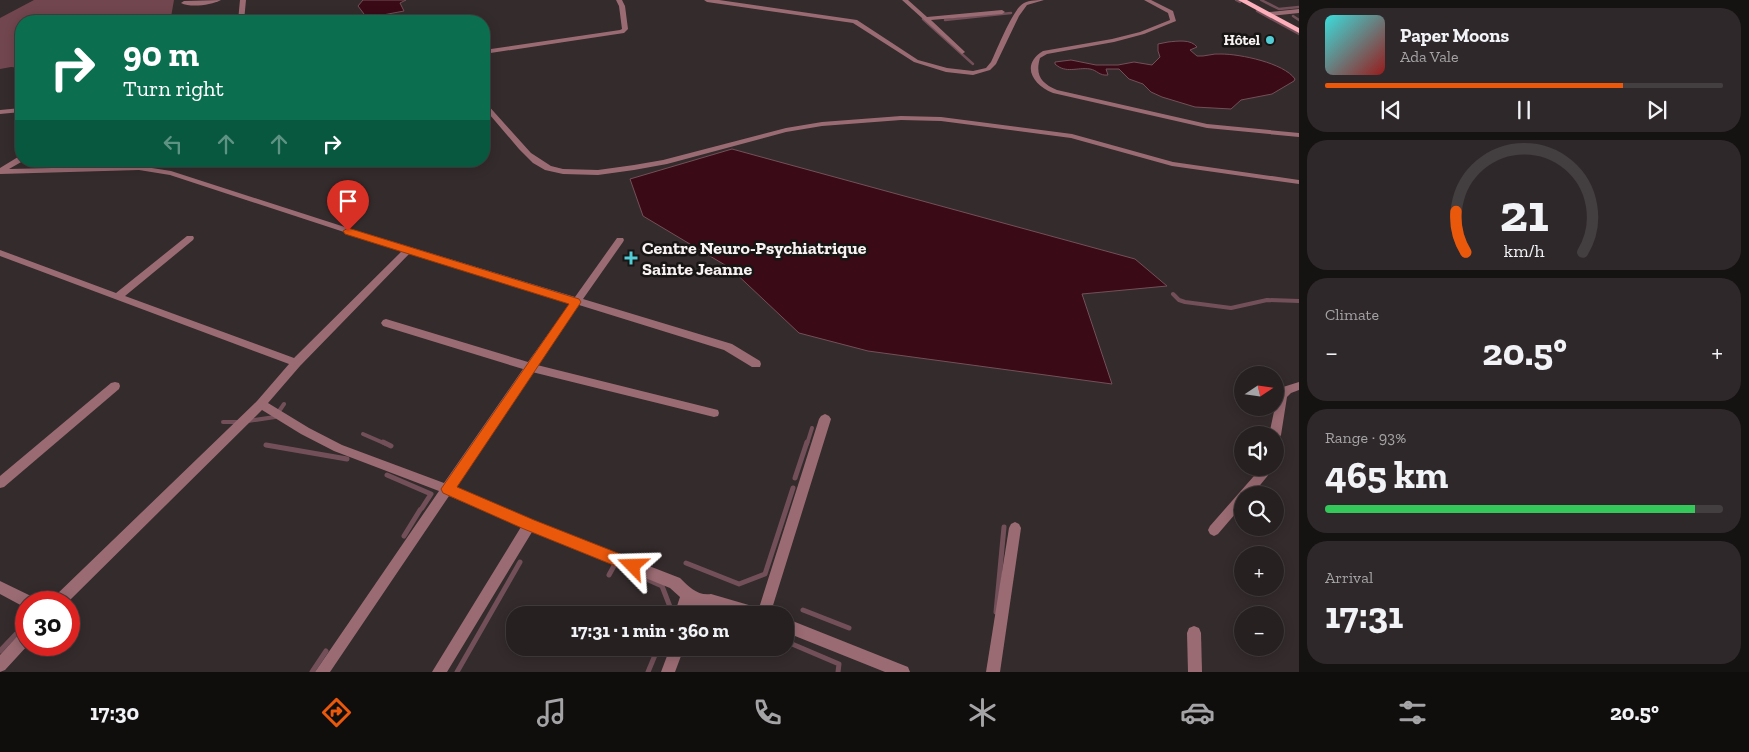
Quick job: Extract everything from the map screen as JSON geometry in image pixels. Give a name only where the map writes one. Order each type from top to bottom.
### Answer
[{"type":"main road","points":[[1242,0],[1299,31]]},
{"type":"main road","points":[[1255,0],[1299,24]]},
{"type":"street","points":[[184,3],[202,3],[218,0]]},
{"type":"street","points":[[242,15],[243,0]]},
{"type":"street","points":[[490,51],[622,32],[625,29],[625,24],[620,0]]},
{"type":"street","points":[[707,0],[855,21],[916,61],[946,70],[973,73],[982,72],[994,63],[1016,16],[1025,4],[1041,0]]},
{"type":"street","points":[[905,0],[962,52]]},
{"type":"street","points":[[1147,0],[1171,12],[1173,22],[1112,41],[1045,52],[1037,57],[1033,74],[1035,79],[1046,89],[1055,92],[1200,125],[1299,134]]},
{"type":"street","points":[[1269,14],[1299,11]]},
{"type":"street","points":[[926,19],[1002,12]]},
{"type":"street","points":[[0,112],[15,111]]},
{"type":"street","points":[[490,111],[536,161],[544,167],[565,171],[617,169],[664,162],[786,130],[822,124],[902,118],[941,119],[1059,134],[1172,164],[1299,182]]},
{"type":"street","points":[[0,172],[15,163]]},
{"type":"street","points":[[0,172],[153,169],[171,172],[348,231],[728,347],[756,364]]},
{"type":"street","points":[[117,297],[190,238]]},
{"type":"street","points":[[322,672],[530,367],[620,240]]},
{"type":"street","points":[[70,591],[261,404],[296,363],[409,249]]},
{"type":"street","points":[[0,253],[296,363]]},
{"type":"street","points":[[386,323],[530,367],[714,413]]},
{"type":"street","points":[[0,483],[115,386]]},
{"type":"street","points":[[1277,426],[1282,396],[1287,390],[1299,386]]},
{"type":"street","points":[[261,404],[331,445],[447,489],[529,525],[668,580],[675,583],[695,599]]},
{"type":"street","points":[[764,606],[825,419]]},
{"type":"street","points":[[1253,486],[1261,476]]},
{"type":"street","points":[[1214,530],[1234,507]]},
{"type":"street","points":[[439,672],[529,525]]},
{"type":"street","points":[[993,672],[1015,528]]},
{"type":"street","points":[[0,587],[15,595]]},
{"type":"street","points":[[684,606],[684,602],[695,599],[729,606]]},
{"type":"street","points":[[794,629],[903,672]]},
{"type":"street","points":[[1194,633],[1195,672]]},
{"type":"street","points":[[0,665],[15,649]]},
{"type":"street","points":[[668,672],[674,656]]},
{"type":"shaded area","points":[[34,0],[174,0],[171,15],[15,15],[15,67],[0,69],[0,18]]},
{"type":"shaded area","points":[[363,0],[406,0],[400,3],[404,11],[383,15],[365,15],[358,6]]},
{"type":"shaded area","points":[[1184,41],[1194,44],[1197,47],[1190,50],[1197,56],[1229,54],[1261,60],[1281,68],[1295,79],[1272,94],[1241,100],[1231,109],[1195,107],[1151,92],[1143,84],[1129,79],[1119,69],[1106,69],[1108,75],[1105,75],[1090,69],[1063,69],[1055,64],[1055,62],[1071,60],[1096,65],[1118,65],[1134,62],[1152,65],[1160,57],[1158,44]]},
{"type":"shaded area","points":[[732,149],[1135,259],[1167,286],[1082,294],[1112,384],[868,351],[799,333],[730,268],[643,216],[630,179]]},
{"type":"waterway","points":[[1236,0],[1240,2]]},
{"type":"waterway","points":[[1261,0],[1279,9],[1299,7]]},
{"type":"waterway","points":[[1257,11],[1299,34]]},
{"type":"waterway","points":[[945,20],[1011,13]]},
{"type":"waterway","points":[[1293,16],[1299,20]]},
{"type":"waterway","points":[[923,19],[973,64]]},
{"type":"waterway","points":[[1173,294],[1179,300],[1185,302],[1231,308],[1267,300],[1299,301]]},
{"type":"waterway","points":[[248,421],[275,417],[284,404]]},
{"type":"waterway","points":[[223,422],[238,422]]},
{"type":"waterway","points":[[807,444],[812,428]]},
{"type":"waterway","points":[[363,434],[386,444]]},
{"type":"waterway","points":[[383,442],[391,446]]},
{"type":"waterway","points":[[795,478],[807,442]]},
{"type":"waterway","points":[[266,445],[347,459]]},
{"type":"waterway","points":[[387,475],[431,494],[422,508]]},
{"type":"waterway","points":[[686,563],[739,584],[765,574],[793,488]]},
{"type":"waterway","points":[[404,536],[420,510]]},
{"type":"waterway","points":[[996,612],[1004,527]]},
{"type":"waterway","points":[[457,672],[520,562]]},
{"type":"waterway","points":[[609,575],[615,564]]},
{"type":"waterway","points":[[635,574],[662,586],[670,606]]},
{"type":"waterway","points":[[803,610],[849,628]]},
{"type":"waterway","points":[[0,651],[15,635]]},
{"type":"waterway","points":[[794,645],[839,664],[838,672]]},
{"type":"waterway","points":[[312,672],[326,651]]},
{"type":"waterway","points":[[648,672],[655,656]]},
{"type":"place","name":"Hôtel","points":[[1270,40]]},
{"type":"place","name":"Centre Neuro-Psychiatrique Sainte Jeanne","points":[[631,258]]},
{"type":"route","points":[[348,231],[576,302],[447,489],[529,525],[633,566]]}]
